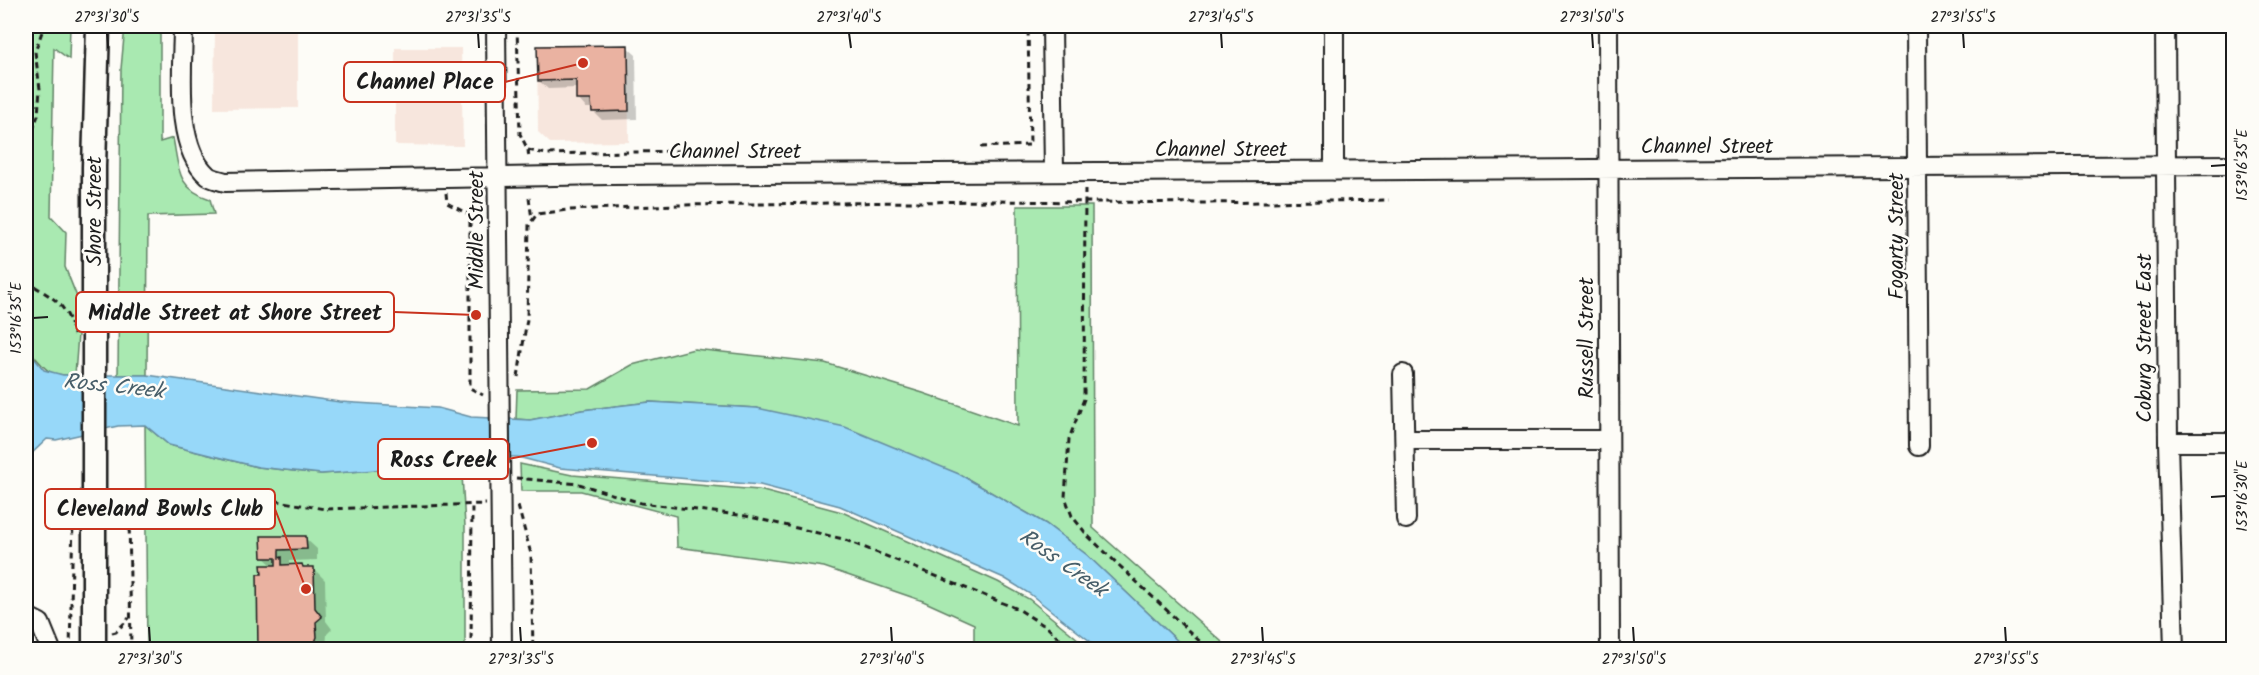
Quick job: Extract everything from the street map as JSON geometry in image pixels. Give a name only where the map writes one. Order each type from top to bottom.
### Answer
[{"type":"main road","name":"Shore Street","points":[[94,644],[96,440],[94,167],[98,26]]},
{"type":"street","name":"Channel Street","points":[[183,26],[183,125],[193,156],[209,177],[225,182],[609,174],[2234,165]]},
{"type":"street","name":"Middle Street","points":[[496,26],[498,178],[494,399],[508,480],[509,500],[502,650]]},
{"type":"street","points":[[1052,26],[1054,172]]},
{"type":"street","points":[[1334,26],[1334,171]]},
{"type":"street","name":"Russell Street","points":[[1608,26],[1610,650]]},
{"type":"street","name":"Fogarty Street","points":[[1916,26],[1919,446]]},
{"type":"street","name":"Coburg Street East","points":[[2165,26],[2168,442],[2174,650]]},
{"type":"street","points":[[1403,374],[1406,519]]},
{"type":"street","points":[[1405,440],[1609,440]]},
{"type":"street","points":[[2168,442],[2234,442]]},
{"type":"street","points":[[26,616],[40,623],[51,648]]},
{"type":"path","points":[[26,150],[38,115],[40,89],[35,52],[44,26]]},
{"type":"path","points":[[517,26],[520,134],[528,150],[530,177]]},
{"type":"path","points":[[981,147],[1030,145],[1028,26]]},
{"type":"path","points":[[528,150],[546,154],[726,152]]},
{"type":"path","points":[[1085,172],[1084,399],[1069,440],[1065,497],[1072,516],[1088,536],[1209,650]]},
{"type":"path","points":[[445,179],[447,203],[470,215],[470,388],[494,399]]},
{"type":"path","points":[[529,198],[532,221]]},
{"type":"path","points":[[517,382],[527,319],[529,225],[537,214],[678,204],[1086,201],[1204,203],[1389,200]]},
{"type":"path","points":[[26,281],[60,304],[69,314],[74,338]]},
{"type":"path","points":[[508,480],[579,484],[640,502],[747,516],[843,539],[1018,609],[1048,628],[1072,650]]},
{"type":"path","points":[[131,650],[129,512],[137,498],[162,491],[254,497],[325,509],[472,504],[509,500],[531,554],[533,650]]},
{"type":"path","points":[[471,650],[472,504]]},
{"type":"path","points":[[70,650],[74,512]]},
{"type":"path","points":[[51,648],[70,642],[94,644]]},
{"type":"shaded area","points":[[215,26],[298,26],[298,108],[214,109]]},
{"type":"shaded area","points":[[628,45],[629,142],[550,143],[538,132],[537,46]]},
{"type":"shaded area","points":[[395,48],[461,48],[463,146],[395,145]]},
{"type":"green space","points":[[26,26],[70,26],[69,59],[54,48],[51,216],[66,232],[65,267],[77,297],[78,334],[75,375],[50,372],[26,348]]},
{"type":"green space","points":[[125,26],[160,26],[160,142],[173,138],[181,176],[191,189],[210,199],[214,214],[148,216],[147,375],[118,375],[121,69]]},
{"type":"green space","points":[[1017,206],[1092,206],[1093,528],[1230,649],[1186,649],[1087,555],[1046,524],[961,475],[757,408],[650,402],[582,410],[530,420],[516,419],[517,390],[590,389],[632,365],[694,349],[825,363],[923,393],[1018,426]]},
{"type":"green space","points":[[145,425],[169,445],[258,467],[321,474],[431,466],[461,457],[465,526],[465,649],[147,649]]},
{"type":"green space","points":[[520,464],[572,475],[759,490],[842,512],[998,582],[1029,599],[1090,649],[974,649],[974,624],[923,601],[824,567],[677,547],[676,516],[581,491],[521,491]]},
{"type":"water","points":[[26,348],[44,370],[63,375],[147,375],[340,402],[438,408],[471,417],[530,420],[582,410],[650,402],[757,408],[845,427],[959,474],[1046,524],[1087,555],[1186,649],[1100,649],[1030,594],[1004,578],[840,506],[760,485],[560,468],[518,457],[461,457],[431,466],[321,474],[258,467],[169,445],[145,425],[118,426],[56,440],[47,439],[26,456]]},
{"type":"building","points":[[628,45],[629,111],[592,112],[591,100],[576,100],[576,80],[538,81],[537,46]]},
{"type":"building","points":[[261,536],[306,536],[307,549],[279,550],[279,558],[282,557],[282,565],[302,564],[303,567],[314,567],[315,608],[322,617],[316,622],[317,637],[312,650],[258,650],[257,574],[262,574],[261,565],[276,565],[276,558],[262,558]]},
{"type":"place","name":"Channel Place","points":[[583,63]]},
{"type":"place","name":"Middle Street at Shore Street","points":[[476,315]]},
{"type":"place","name":"Ross Creek","points":[[592,443]]},
{"type":"place","name":"Cleveland Bowls Club","points":[[306,589]]}]
